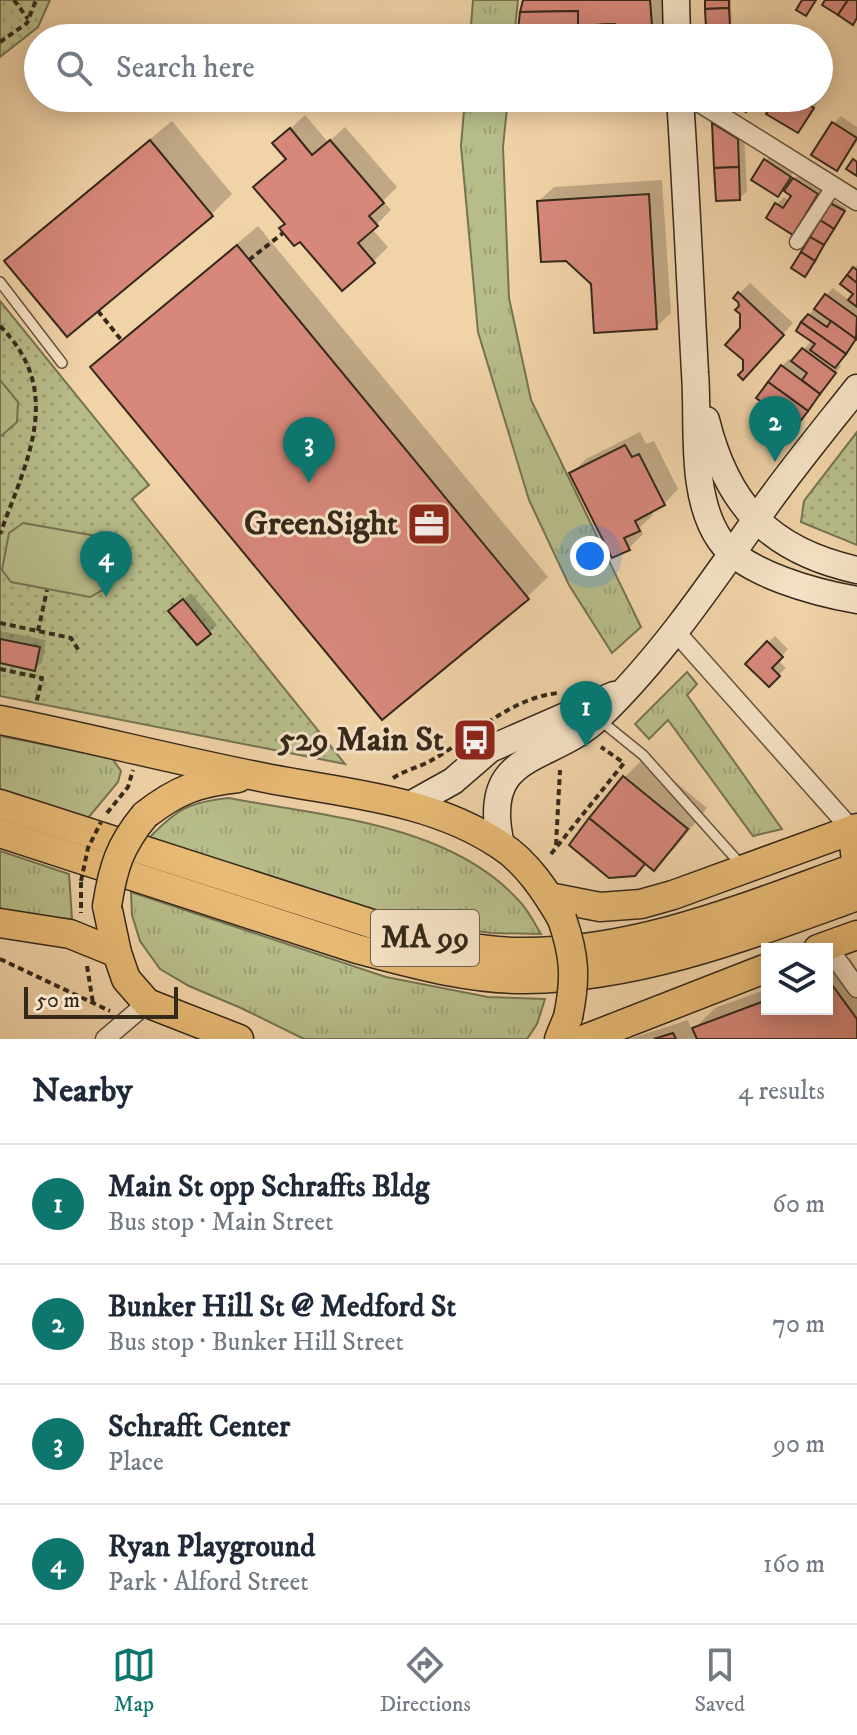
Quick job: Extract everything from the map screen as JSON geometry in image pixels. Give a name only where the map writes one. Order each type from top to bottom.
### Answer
[{"type":"main road","points":[[676,0],[677,24]]},
{"type":"main road","points":[[681,112],[696,431],[702,491],[710,520],[733,555],[755,568],[828,595],[857,600]]},
{"type":"main road","points":[[696,382],[720,467],[740,502],[772,536],[788,545],[857,570]]},
{"type":"main road","points":[[501,845],[496,821],[497,802],[505,780],[532,755],[579,735],[649,666],[857,388]]},
{"type":"main road","points":[[410,805],[453,781],[490,749],[624,691]]},
{"type":"main road","points":[[0,720],[255,776],[410,805],[501,845],[523,866],[556,908],[575,964],[571,1032],[761,970]]},
{"type":"main road","points":[[239,1039],[147,1003],[126,979],[107,906],[117,856],[128,835],[145,815],[163,801],[204,782],[255,776]]},
{"type":"main road","name":"MA 99","points":[[0,804],[394,931],[452,945],[519,952],[580,948],[638,939],[713,919],[855,843]]},
{"type":"main road","name":"MA 99","points":[[0,833],[357,949],[472,974],[523,979],[587,975],[649,965],[723,944],[857,896]]},
{"type":"main road","points":[[556,908],[641,904],[745,869],[855,843]]},
{"type":"main road","points":[[0,923],[70,934],[117,953]]},
{"type":"main road","points":[[833,943],[857,935]]},
{"type":"street","points":[[714,112],[857,201]]},
{"type":"street","points":[[797,242],[833,187]]},
{"type":"street","points":[[675,631],[855,843]]},
{"type":"street","points":[[833,960],[857,988]]},
{"type":"street","points":[[105,1039],[147,1003]]},
{"type":"lane","points":[[0,282],[62,363]]},
{"type":"lane","points":[[598,719],[643,755],[745,869]]},
{"type":"path","points":[[14,0],[28,19]]},
{"type":"path","points":[[0,42],[28,19],[36,0]]},
{"type":"path","points":[[249,260],[283,233]]},
{"type":"path","points":[[98,311],[122,341]]},
{"type":"path","points":[[0,326],[13,339],[28,364],[37,392],[37,424],[0,534]]},
{"type":"path","points":[[38,631],[47,590]]},
{"type":"path","points":[[0,623],[71,638],[79,651]]},
{"type":"path","points":[[0,669],[42,678],[36,706]]},
{"type":"path","points":[[551,854],[624,763],[601,747]]},
{"type":"path","points":[[82,921],[81,881],[88,848],[101,822],[128,787],[137,748]]},
{"type":"path","points":[[556,847],[561,762]]},
{"type":"path","points":[[0,959],[112,1012]]},
{"type":"path","points":[[87,964],[93,1003]]},
{"type":"green space","points":[[0,0],[50,0],[39,24],[24,24],[24,38],[0,57]]},
{"type":"green space","points":[[473,0],[518,0],[515,24],[471,24]]},
{"type":"green space","points":[[464,112],[507,112],[503,147],[509,298],[531,400],[641,627],[612,653],[569,585],[529,500],[478,332],[461,146]]},
{"type":"green space","points":[[0,301],[149,485],[132,499],[345,764],[0,696]]},
{"type":"green space","points":[[0,380],[18,402],[17,422],[0,437]]},
{"type":"green space","points":[[857,432],[857,545],[801,522],[804,501]]},
{"type":"green space","points":[[23,523],[102,537],[115,555],[108,587],[90,597],[11,582],[2,570],[9,533]]},
{"type":"green space","points":[[687,672],[697,684],[687,695],[782,829],[753,836],[668,720],[649,739],[635,724]]},
{"type":"green space","points":[[0,736],[112,758],[121,771],[118,782],[88,818],[0,789]]},
{"type":"green space","points":[[229,798],[346,819],[424,840],[460,856],[493,877],[521,903],[541,934],[491,933],[400,919],[149,838],[184,809]]},
{"type":"green space","points":[[0,851],[69,874],[72,919],[18,917],[0,908]]},
{"type":"green space","points":[[131,892],[386,977],[488,997],[545,999],[537,1024],[527,1039],[304,1039],[189,986],[160,969],[140,941],[132,915]]},
{"type":"building","points":[[523,0],[650,0],[652,24],[578,24],[578,11],[520,12]]},
{"type":"building","points":[[705,0],[729,0],[729,8],[705,9]]},
{"type":"building","points":[[802,0],[816,0],[806,16],[796,10]]},
{"type":"building","points":[[825,0],[848,0],[838,15],[822,5]]},
{"type":"building","points":[[848,0],[857,0],[857,18],[853,25],[838,15]]},
{"type":"building","points":[[729,8],[730,24],[706,24],[705,9]]},
{"type":"building","points":[[578,11],[578,24],[519,24],[520,12]]},
{"type":"building","points":[[767,112],[811,112],[798,133]]},
{"type":"building","points":[[832,122],[857,138],[837,171],[811,155]]},
{"type":"building","points":[[712,123],[738,139],[739,167],[714,168]]},
{"type":"building","points":[[290,128],[312,155],[330,140],[384,203],[369,216],[378,226],[358,243],[375,263],[342,291],[300,242],[294,246],[279,228],[285,224],[253,187],[286,159],[272,143]]},
{"type":"building","points":[[150,140],[213,216],[67,337],[4,261]]},
{"type":"building","points":[[764,159],[791,177],[778,197],[751,180]]},
{"type":"building","points":[[853,159],[857,162],[857,176],[846,169]]},
{"type":"building","points":[[739,167],[740,200],[716,201],[714,168]]},
{"type":"building","points":[[793,178],[818,194],[793,235],[766,218],[775,203],[783,208],[791,196],[784,191]]},
{"type":"building","points":[[649,194],[657,329],[594,333],[591,284],[566,261],[541,262],[537,201]]},
{"type":"building","points":[[830,203],[845,211],[834,229],[820,220]]},
{"type":"building","points":[[820,220],[834,229],[824,245],[810,237]]},
{"type":"building","points":[[810,237],[824,245],[815,261],[801,252]]},
{"type":"building","points":[[237,245],[529,599],[382,720],[90,367]]},
{"type":"building","points":[[801,252],[815,261],[805,277],[791,268]]},
{"type":"building","points":[[853,267],[857,270],[857,283],[847,275]]},
{"type":"building","points":[[847,275],[857,283],[857,307],[848,300],[853,294],[840,284]]},
{"type":"building","points":[[738,292],[784,335],[743,380],[738,375],[743,370],[743,360],[725,345],[740,328],[740,314],[735,310],[739,306],[733,298]]},
{"type":"building","points":[[825,294],[857,317],[856,339],[814,309]]},
{"type":"building","points":[[808,314],[827,327],[831,321],[856,339],[846,354],[801,322]]},
{"type":"building","points":[[801,322],[846,354],[835,368],[810,350],[815,344],[796,331]]},
{"type":"building","points":[[802,348],[836,373],[820,394],[802,380],[807,373],[791,361]]},
{"type":"building","points":[[781,365],[820,394],[808,411],[768,382]]},
{"type":"building","points":[[768,382],[808,411],[796,427],[756,398]]},
{"type":"building","points":[[625,445],[632,457],[639,454],[665,505],[635,521],[640,531],[624,538],[630,550],[612,558],[569,473]]},
{"type":"building","points":[[183,599],[211,634],[197,645],[168,611]]},
{"type":"building","points":[[0,639],[40,647],[35,671],[0,663]]},
{"type":"building","points":[[767,641],[783,657],[772,668],[780,676],[769,687],[745,664]]},
{"type":"building","points":[[623,776],[688,829],[654,871],[589,818]]},
{"type":"building","points":[[589,818],[645,864],[635,876],[609,878],[569,845]]},
{"type":"building","points":[[833,986],[857,1019],[857,1039],[697,1039],[692,1028],[761,1002],[761,1015],[833,1015]]},
{"type":"building","points":[[673,1033],[676,1039],[654,1039]]},
{"type":"place","name":"Bunker Hill St @ Medford St","points":[[775,462]]},
{"type":"place","name":"Schrafft Center","points":[[309,483]]},
{"type":"place","name":"GreenSight","points":[[429,524]]},
{"type":"place","name":"Ryan Playground","points":[[106,597]]},
{"type":"place","name":"529 Main St","points":[[475,740]]},
{"type":"place","name":"Main St opp Schraffts Bldg","points":[[586,747]]}]
